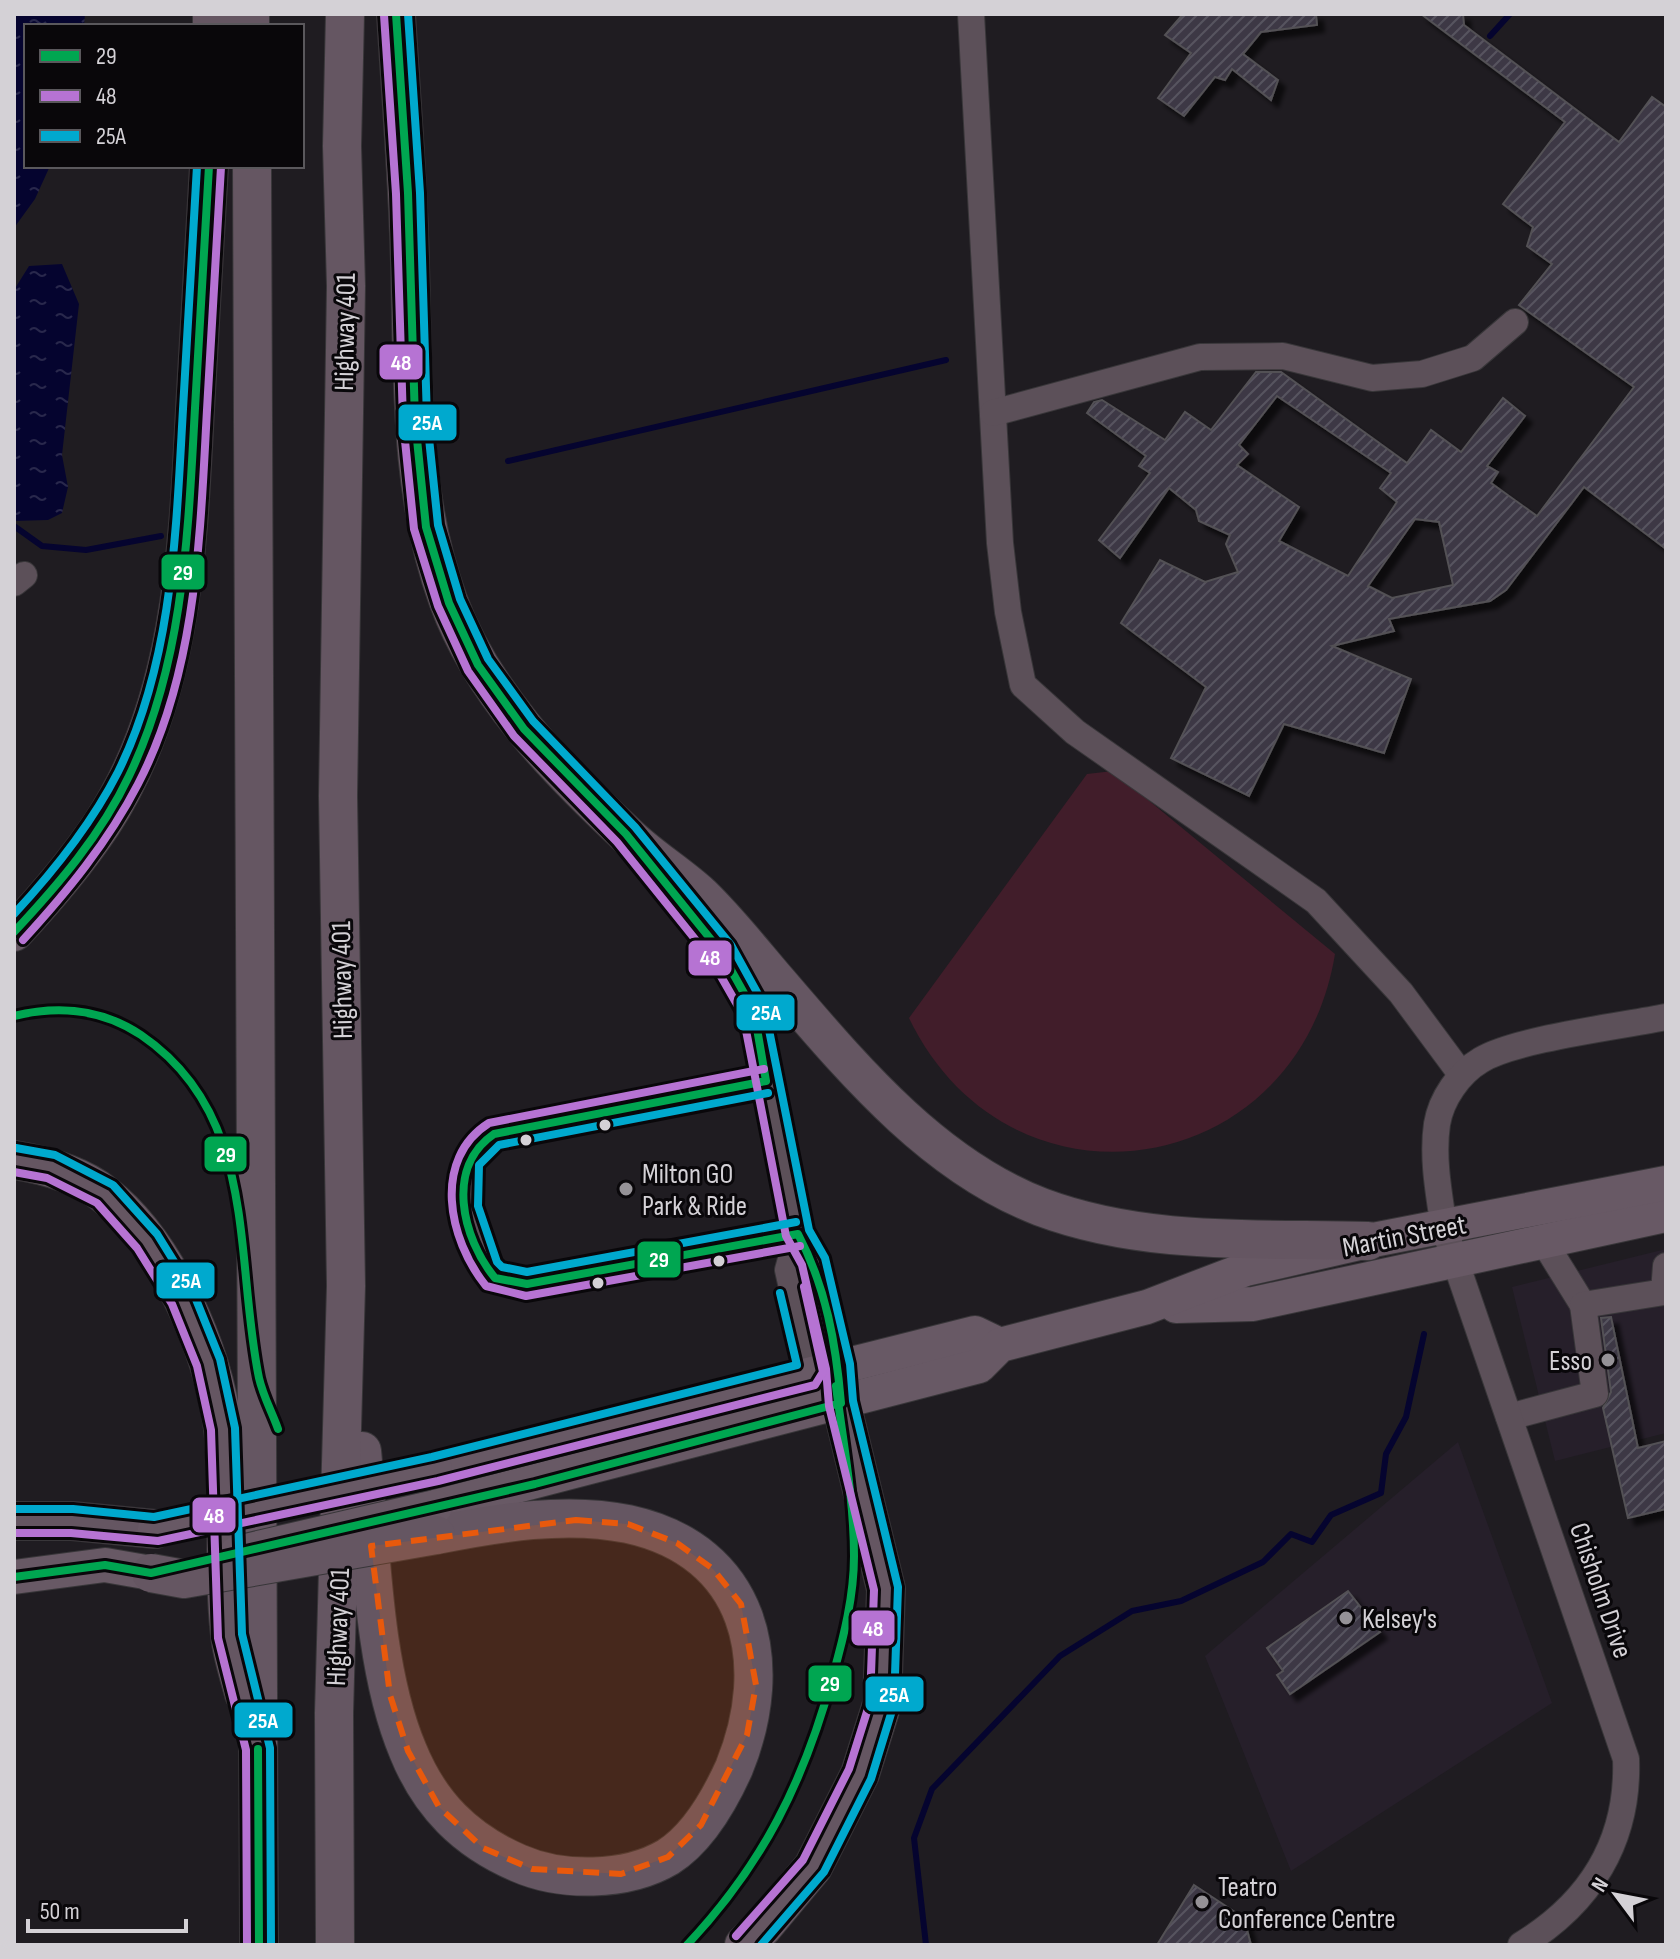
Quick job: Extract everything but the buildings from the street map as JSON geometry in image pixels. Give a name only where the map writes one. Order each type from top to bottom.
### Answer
[{"type":"highway","name":"Highway 401","points":[[335,1945],[334,1713],[346,1286],[338,796],[346,286],[342,146],[345,14]]},
{"type":"highway","points":[[396,14],[408,193],[415,420],[426,527],[449,603],[478,665],[524,729],[626,834],[701,895],[850,1064],[911,1125],[968,1168],[1037,1206],[1109,1228],[1173,1237],[1368,1241]]},
{"type":"highway","points":[[14,932],[58,885],[103,822],[137,757],[167,669],[187,564],[209,168]]},
{"type":"highway","points":[[252,168],[259,1945]]},
{"type":"highway","points":[[14,1160],[51,1166],[104,1193],[147,1241],[183,1298],[209,1362],[223,1429],[230,1636],[258,1749]]},
{"type":"highway","points":[[151,1573],[184,1579],[436,1521],[534,1520],[628,1524],[677,1543],[713,1569],[741,1604],[752,1642],[756,1685],[747,1735],[726,1785],[701,1825],[668,1857],[621,1874],[575,1876],[532,1869],[483,1848],[439,1807],[416,1765],[390,1695],[378,1613],[346,1286]]},
{"type":"highway","points":[[744,1945],[813,1867],[860,1774],[882,1704],[886,1589],[827,1388]]},
{"type":"highway","points":[[14,1521],[72,1521],[155,1529]]},
{"type":"main road","name":"Martin Street","points":[[105,1565],[155,1529],[827,1388],[979,1366],[1000,1345],[1147,1307],[1246,1269],[1368,1241],[1666,1183]]},
{"type":"main road","name":"Martin Street","points":[[1147,1307],[1253,1304],[1666,1215]]},
{"type":"main road","name":"Martin Street","points":[[436,1521],[827,1388]]},
{"type":"main road","points":[[14,1577],[105,1565],[151,1573]]},
{"type":"street","points":[[971,14],[1000,543],[1008,612],[1023,685],[1075,732],[1316,901],[1401,993],[1461,1074],[1483,1058],[1513,1047],[1666,1017]]},
{"type":"street","points":[[993,413],[1200,357],[1283,356],[1372,378],[1422,374],[1473,358],[1515,322]]},
{"type":"street","points":[[626,834],[728,963],[754,1011],[798,1234],[788,1270],[827,1388]]},
{"type":"street","name":"Chisholm Drive","points":[[1461,1074],[1437,1121],[1436,1146],[1444,1228],[1626,1759],[1627,1791],[1621,1824],[1593,1883],[1566,1914],[1521,1945]]},
{"type":"street","points":[[766,1081],[513,1128],[478,1144],[466,1163],[463,1182],[477,1256],[495,1278],[527,1284],[798,1234]]},
{"type":"street","points":[[1509,1417],[1595,1394],[1583,1305],[1544,1242]]},
{"type":"street","points":[[1583,1305],[1664,1292],[1666,1266]]},
{"type":"highlighted area","points":[[576,1520],[628,1524],[677,1543],[713,1569],[741,1604],[756,1685],[747,1735],[701,1825],[668,1857],[621,1874],[532,1869],[483,1848],[439,1807],[408,1751],[390,1695],[371,1546]]},
{"type":"shaded area","points":[[1113,771],[1335,954],[1310,1030],[1267,1089],[1210,1129],[1146,1149],[1078,1149],[1013,1128],[954,1084],[909,1018],[1087,774]]},
{"type":"shaded area","points":[[1666,1249],[1666,1433],[1555,1461],[1512,1287]]},
{"type":"shaded area","points":[[1458,1442],[1552,1703],[1291,1871],[1205,1656]]},
{"type":"water","points":[[14,14],[85,14],[84,24],[24,24],[24,168],[49,168],[35,199],[14,228]]},
{"type":"water","points":[[62,264],[79,304],[62,455],[68,487],[62,513],[48,520],[14,521],[14,290],[29,266]]},
{"type":"waterway","points":[[1490,36],[1510,14]]},
{"type":"waterway","points":[[508,461],[946,360]]},
{"type":"waterway","points":[[14,526],[42,546],[86,550],[161,536]]},
{"type":"waterway","points":[[926,1945],[914,1838],[932,1789],[1060,1656],[1132,1611],[1181,1601],[1263,1562],[1291,1534],[1312,1542],[1331,1515],[1381,1493],[1386,1454],[1406,1417],[1424,1334]]},
{"type":"transit line","name":"29","points":[[14,1577],[105,1565],[151,1573],[535,1484],[841,1403],[823,1295],[798,1234],[527,1284],[495,1278],[483,1262],[467,1224],[464,1184],[469,1165],[479,1148],[494,1134],[766,1081],[754,1011],[721,952],[626,834],[524,729],[478,665],[449,603],[426,527],[415,420],[408,193],[396,14]]},
{"type":"transit line","name":"25A","points":[[408,14],[420,193],[427,419],[438,525],[460,599],[488,659],[533,721],[635,827],[731,945],[764,1005],[809,1230],[825,1258],[850,1364],[853,1401],[898,1587],[894,1704],[871,1779],[824,1872],[761,1945]]},
{"type":"transit line","name":"48","points":[[384,15],[396,194],[403,421],[414,529],[438,606],[468,671],[514,736],[617,842],[711,959],[743,1015],[786,1236],[802,1265],[826,1369],[829,1406],[874,1590],[870,1702],[849,1769],[803,1860],[736,1936]]},
{"type":"transit line","name":"25A","points":[[14,914],[71,847],[107,792],[136,730],[150,686],[161,641],[174,548],[197,168]]},
{"type":"transit line","name":"29","points":[[14,932],[62,878],[118,798],[147,733],[162,688],[186,549],[209,168]]},
{"type":"transit line","name":"48","points":[[23,940],[86,866],[114,826],[158,741],[173,695],[184,649],[198,553],[221,168]]},
{"type":"transit line","name":"29","points":[[14,1016],[64,1010],[96,1015],[126,1026],[179,1068],[206,1105],[224,1147],[235,1191],[259,1378],[278,1429]]},
{"type":"transit line","name":"48","points":[[764,1069],[489,1123],[471,1138],[459,1157],[453,1178],[455,1223],[462,1246],[486,1286],[526,1296],[800,1246]]},
{"type":"transit line","name":"25A","points":[[768,1093],[499,1145],[479,1165],[478,1206],[497,1262],[502,1267],[527,1272],[796,1222]]},
{"type":"transit line","name":"25A","points":[[16,1148],[55,1155],[113,1185],[157,1234],[193,1292],[220,1359],[235,1428],[242,1634],[270,1748],[271,1945]]},
{"type":"transit line","name":"48","points":[[14,1172],[47,1178],[97,1203],[137,1248],[172,1304],[197,1366],[211,1430],[218,1638],[246,1750],[247,1945]]},
{"type":"transit line","name":"48","points":[[14,1533],[71,1533],[158,1541],[438,1481],[815,1385],[823,1372],[804,1287]]},
{"type":"transit line","name":"25A","points":[[14,1509],[73,1509],[154,1517],[432,1457],[797,1365],[780,1293]]},
{"type":"transit line","name":"29","points":[[687,1945],[738,1884],[778,1820],[809,1751],[837,1660],[850,1601],[854,1535],[836,1386]]},
{"type":"transit line","name":"29","points":[[258,1749],[259,1945]]},
{"type":"place","name":"Milton GO Park & Ride","points":[[626,1189]]},
{"type":"place","name":"Esso","points":[[1608,1360]]},
{"type":"place","name":"Kelsey's","points":[[1346,1618]]},
{"type":"place","name":"Teatro Conference Centre","points":[[1202,1902]]}]
